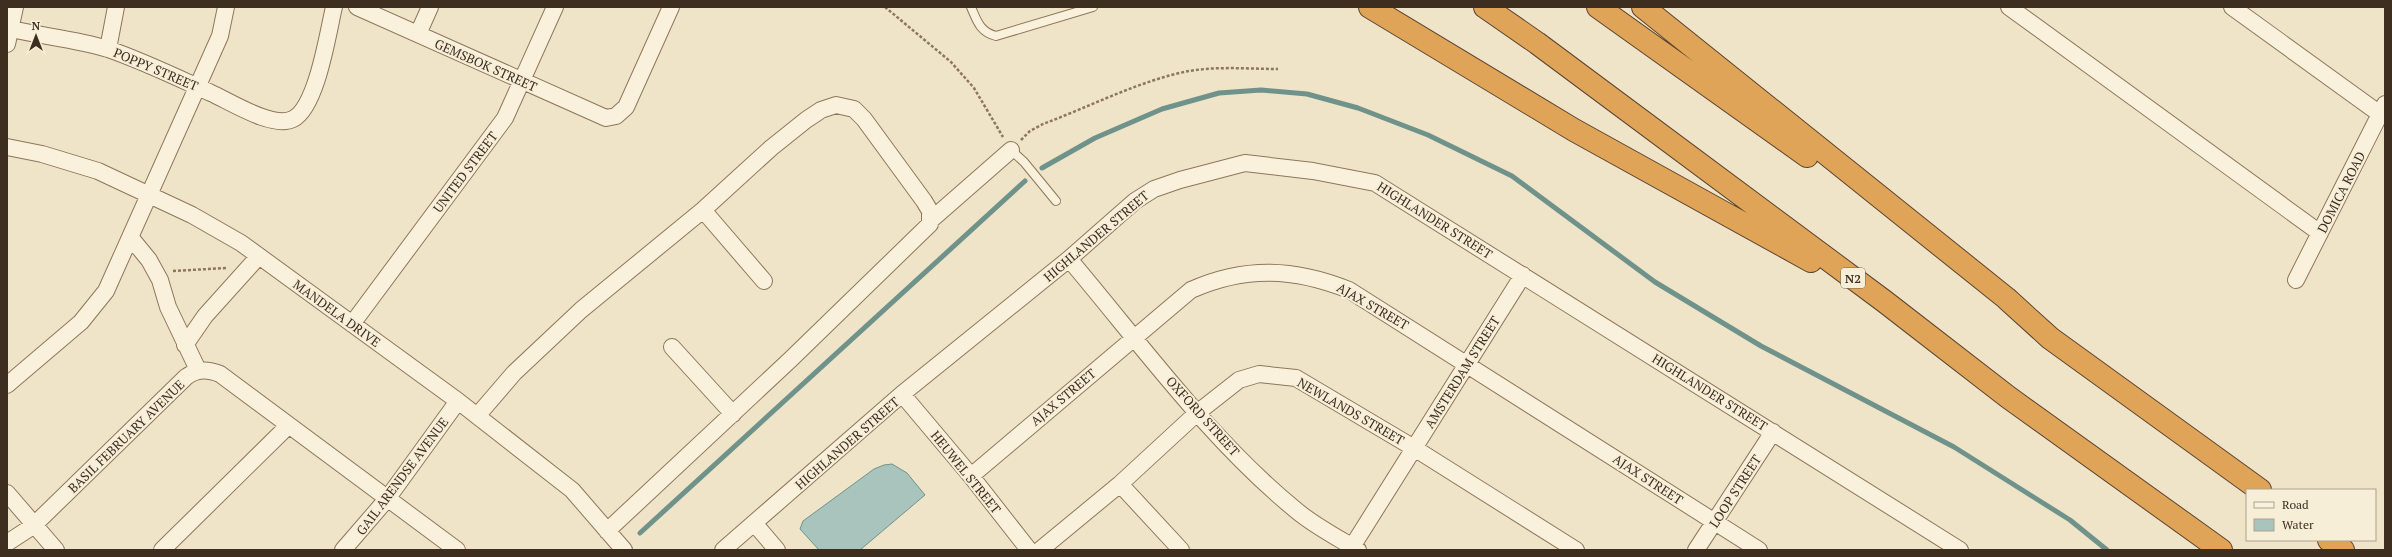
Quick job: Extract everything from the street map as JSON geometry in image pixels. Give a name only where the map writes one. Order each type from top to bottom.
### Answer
[{"type":"highway","points":[[1370,7],[1574,130],[1884,301]]},
{"type":"highway","name":"N2","points":[[1485,7],[1537,43],[1884,301],[2008,397],[2221,550]]},
{"type":"highway","points":[[1598,7],[2006,298]]},
{"type":"highway","points":[[1643,7],[2006,298],[2050,338],[2259,489]]},
{"type":"highway","points":[[2330,541],[2343,550]]},
{"type":"street","points":[[8,34],[15,7]]},
{"type":"street","points":[[108,49],[116,7]]},
{"type":"street","points":[[7,385],[81,322],[106,291],[220,36],[226,7]]},
{"type":"street","name":"POPPY STREET","points":[[8,34],[108,49],[198,87],[269,120],[287,121],[298,116],[306,104],[322,65],[334,7]]},
{"type":"street","name":"GEMSBOK STREET","points":[[357,7],[601,117],[616,116],[626,107],[671,7]]},
{"type":"street","points":[[418,34],[430,7]]},
{"type":"street","name":"UNITED STREET","points":[[352,324],[505,118],[523,81],[555,7]]},
{"type":"street","points":[[2009,7],[2320,233]]},
{"type":"street","points":[[2232,7],[2382,109]]},
{"type":"street","points":[[477,416],[514,373],[581,310],[702,210],[771,148],[821,110],[836,105],[854,110],[864,119],[927,206],[931,220]]},
{"type":"street","name":"DOMICA ROAD","points":[[2296,280],[2382,109]]},
{"type":"street","name":"MANDELA DRIVE","points":[[7,147],[42,154],[98,171],[192,214],[241,243],[254,261],[352,324],[458,401],[572,490],[624,550]]},
{"type":"street","points":[[610,534],[925,230],[931,220],[1011,150]]},
{"type":"street","name":"HIGHLANDER STREET","points":[[723,550],[902,394],[1069,259],[1135,201],[1154,189],[1180,180],[1245,163],[1313,171],[1375,183],[1960,550]]},
{"type":"street","points":[[702,210],[764,281]]},
{"type":"street","points":[[131,238],[149,260],[160,280],[168,307],[198,370]]},
{"type":"street","name":"OXFORD STREET","points":[[1069,259],[1197,413],[1273,491],[1298,512],[1354,549]]},
{"type":"street","points":[[185,345],[206,316],[254,261]]},
{"type":"street","name":"AJAX STREET","points":[[971,476],[1191,290],[1214,280],[1242,273],[1283,274],[1311,278],[1349,290],[1468,364],[1759,550]]},
{"type":"street","name":"AMSTERDAM STREET","points":[[1354,549],[1414,448],[1523,275]]},
{"type":"street","points":[[672,347],[733,414]]},
{"type":"street","name":"BASIL FEBRUARY AVENUE","points":[[7,543],[33,526],[186,377],[198,370],[207,370],[220,374],[457,550]]},
{"type":"street","name":"NEWLANDS STREET","points":[[1040,550],[1120,484],[1197,413],[1239,380],[1259,374],[1277,374],[1296,378],[1414,448],[1576,550]]},
{"type":"street","name":"HEUWEL STREET","points":[[902,394],[971,476],[1029,550]]},
{"type":"street","name":"GAIL ARENDSE AVENUE","points":[[344,550],[387,499],[458,401]]},
{"type":"street","points":[[162,550],[289,425]]},
{"type":"street","name":"LOOP STREET","points":[[1696,550],[1773,432]]},
{"type":"street","points":[[1120,484],[1181,550]]},
{"type":"street","points":[[7,493],[33,526],[56,550]]},
{"type":"street","points":[[754,523],[777,550]]},
{"type":"lane","points":[[971,7],[980,27],[996,36],[1093,7]]},
{"type":"lane","points":[[1011,150],[1037,177],[1056,202]]},
{"type":"path","points":[[885,7],[951,62],[974,88],[1011,150],[1030,131],[1043,124],[1157,79],[1189,71],[1213,69],[1278,69]]},
{"type":"path","points":[[160,280],[171,271],[254,261]]},
{"type":"water","points":[[892,464],[907,473],[925,495],[860,550],[819,550],[800,529],[803,521],[874,469]]},
{"type":"waterway","points":[[1042,168],[1095,138],[1162,109],[1219,93],[1261,90],[1307,94],[1358,108],[1428,135],[1512,176],[1655,282],[1761,346],[1954,447],[2070,520],[2107,550]]},
{"type":"waterway","points":[[640,533],[1025,181]]}]
